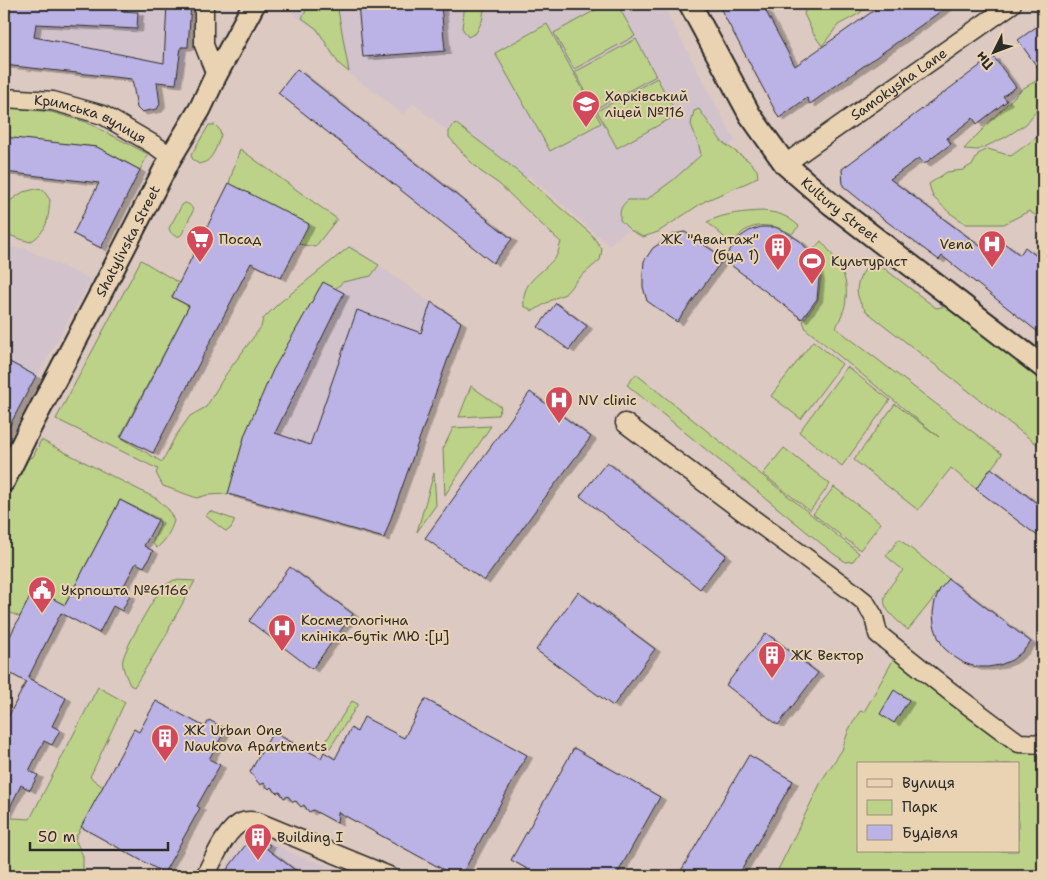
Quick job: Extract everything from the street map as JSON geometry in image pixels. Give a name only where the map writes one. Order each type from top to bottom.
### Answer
[{"type":"street","points":[[204,4],[204,45],[216,75]]},
{"type":"street","name":"Shatylivska Street","points":[[4,480],[171,157],[200,109],[254,4]]},
{"type":"street","name":"Kultury Street","points":[[690,4],[750,115],[785,164],[831,204],[1043,367]]},
{"type":"street","name":"Samokysha Lane","points":[[785,164],[1012,4]]},
{"type":"street","name":"Кримська вулиця","points":[[4,98],[52,101],[103,115],[171,157]]},
{"type":"street","points":[[625,423],[864,601],[874,617],[878,634],[952,693],[1019,743],[1043,744]]},
{"type":"street","points":[[205,876],[228,835],[241,822],[250,820],[389,876]]},
{"type":"shaded area","points":[[4,4],[183,4],[189,46],[180,85],[105,72],[4,66]]},
{"type":"shaded area","name":"Харківський ліцей №116","points":[[297,4],[662,4],[735,141],[609,245],[529,176],[518,188],[413,103],[404,115],[338,64],[316,30],[292,13]]},
{"type":"shaded area","points":[[351,245],[461,322],[384,538],[228,494],[245,434],[273,370],[320,286]]},
{"type":"shaded area","points":[[4,248],[24,248],[91,280],[19,408],[4,400]]},
{"type":"shaded area","name":"Building І","points":[[254,833],[295,855],[359,876],[220,876]]},
{"type":"green space","points":[[310,4],[337,4],[349,72],[339,64],[317,29],[302,18]]},
{"type":"green space","points":[[465,4],[485,4],[482,21],[476,33],[468,37],[462,28]]},
{"type":"green space","points":[[606,4],[617,4],[635,36],[574,69],[554,33]]},
{"type":"green space","points":[[807,4],[868,4],[860,13],[838,25],[822,46],[804,14]]},
{"type":"green space","points":[[547,24],[601,123],[550,151],[495,53]]},
{"type":"green space","points":[[636,39],[656,76],[595,109],[575,72]]},
{"type":"green space","points":[[1043,77],[1043,106],[1037,110],[1026,124],[1006,137],[978,150],[964,149],[1022,89]]},
{"type":"green space","points":[[657,78],[677,115],[617,148],[597,111]]},
{"type":"green space","points":[[4,107],[51,112],[86,122],[148,154],[140,170],[97,147],[4,138]]},
{"type":"green space","points":[[699,109],[722,142],[749,161],[757,170],[758,177],[705,201],[658,232],[643,237],[630,230],[620,220],[621,209],[628,200],[646,200],[673,180],[701,155],[691,124],[694,111]]},
{"type":"green space","points":[[455,123],[500,157],[591,234],[602,249],[600,260],[578,279],[565,294],[533,311],[524,306],[525,291],[532,280],[555,258],[561,242],[498,183],[480,171],[468,159],[449,137],[449,131]]},
{"type":"green space","points":[[209,125],[215,125],[221,135],[212,156],[207,161],[199,164],[193,160],[191,155]]},
{"type":"green space","points":[[1043,133],[1043,218],[1041,219],[1029,211],[1004,224],[966,224],[950,213],[933,197],[929,184],[947,172],[963,170],[973,164],[978,154],[988,149],[1011,156]]},
{"type":"green space","points":[[240,149],[337,219],[315,247],[299,244],[229,183]]},
{"type":"green space","points":[[36,189],[43,190],[50,200],[48,219],[44,229],[30,242],[4,232],[4,199],[10,201],[23,192]]},
{"type":"green space","points":[[185,203],[193,211],[182,234],[176,236],[171,233],[169,228]]},
{"type":"green space","points":[[763,211],[782,215],[799,226],[792,234],[774,227],[755,227],[743,232],[732,244],[707,222],[728,215]]},
{"type":"green space","points":[[821,241],[836,260],[845,282],[846,302],[836,328],[1002,454],[976,489],[951,468],[918,510],[854,460],[895,404],[939,437],[806,329],[803,321],[818,300],[821,278],[812,251]]},
{"type":"green space","points":[[349,247],[379,265],[371,276],[343,282],[303,317],[228,494],[207,495],[197,498],[163,486],[156,473],[158,469],[56,419],[141,260],[179,283],[172,297],[189,306],[120,437],[162,462],[175,437],[190,416],[206,407],[226,374],[261,327],[263,319],[278,304]]},
{"type":"green space","points":[[873,260],[936,308],[947,306],[1043,379],[1043,449],[866,311],[858,297],[857,290],[863,272]]},
{"type":"green space","points":[[813,341],[842,364],[801,419],[771,396]]},
{"type":"green space","points":[[847,367],[890,400],[842,466],[799,432]]},
{"type":"green space","points":[[636,374],[859,553],[853,561],[846,562],[834,554],[627,385]]},
{"type":"green space","points":[[471,386],[501,407],[498,415],[459,417]]},
{"type":"green space","points":[[491,426],[445,495],[443,449],[453,428]]},
{"type":"green space","points":[[41,440],[157,499],[169,510],[174,521],[167,536],[157,548],[152,543],[160,525],[159,519],[120,500],[65,605],[20,617],[4,610],[4,504],[27,459],[33,457]]},
{"type":"green space","points":[[784,448],[830,484],[810,511],[763,474]]},
{"type":"green space","points":[[434,473],[436,505],[417,532]]},
{"type":"green space","points":[[834,487],[881,523],[860,550],[813,514]]},
{"type":"green space","points":[[210,511],[235,520],[231,528],[227,531],[224,530],[206,516]]},
{"type":"green space","points":[[899,539],[949,579],[908,630],[891,614],[884,602],[889,588],[903,570],[886,556]]},
{"type":"green space","points":[[174,580],[195,581],[167,634],[134,687],[130,685],[124,669],[123,659],[125,653],[141,621],[160,590]]},
{"type":"green space","points":[[896,655],[1015,747],[1043,755],[1043,876],[775,876],[822,780],[842,750],[849,729],[860,711],[864,712]]},
{"type":"green space","points":[[98,687],[125,702],[90,777],[103,787],[75,839],[83,856],[83,876],[4,876],[4,815],[13,818],[30,819]]},
{"type":"green space","points":[[352,701],[358,704],[330,748],[324,744]]},
{"type":"building","points":[[4,4],[122,4],[122,11],[138,12],[137,29],[36,24],[34,37],[164,63],[167,4],[191,4],[188,47],[181,47],[176,84],[157,82],[160,104],[157,109],[141,112],[137,108],[132,79],[4,65]]},
{"type":"building","points":[[358,4],[441,4],[445,51],[363,57]]},
{"type":"building","points":[[718,4],[762,4],[795,66],[883,4],[951,4],[810,104],[807,98],[779,118]]},
{"type":"building","points":[[1043,22],[1043,75],[1018,40]]},
{"type":"building","points":[[993,56],[1016,87],[1003,96],[1007,101],[977,124],[973,118],[947,138],[951,144],[924,164],[919,158],[890,179],[980,246],[984,241],[998,251],[1004,243],[1020,255],[1025,247],[1043,261],[1043,336],[942,256],[939,260],[882,218],[843,186],[842,169]]},
{"type":"building","points":[[297,69],[512,239],[493,263],[278,93]]},
{"type":"building","points":[[4,137],[97,147],[140,170],[101,248],[73,234],[99,183],[4,172]]},
{"type":"building","points":[[229,183],[309,224],[281,278],[251,263],[153,453],[121,437],[189,306],[172,297]]},
{"type":"building","name":"ЖК \"Авантаж\" (буд 1)","points":[[761,227],[775,227],[800,241],[816,263],[819,278],[817,299],[802,319],[723,259],[740,237],[749,231]]},
{"type":"building","points":[[685,232],[724,258],[677,322],[647,301],[643,287],[644,261],[653,248],[674,234]]},
{"type":"building","points":[[323,282],[344,293],[275,433],[310,445],[357,310],[421,333],[431,302],[461,322],[384,538],[228,494],[245,434],[273,370]]},
{"type":"building","points":[[556,303],[587,326],[569,350],[538,327]]},
{"type":"building","points":[[4,359],[36,376],[4,436]]},
{"type":"building","points":[[530,392],[591,437],[484,581],[425,538]]},
{"type":"building","points":[[607,462],[726,555],[700,589],[580,496]]},
{"type":"building","points":[[991,468],[1043,508],[1043,540],[976,489]]},
{"type":"building","points":[[120,500],[158,520],[144,546],[153,551],[144,567],[136,563],[121,591],[130,595],[122,611],[113,606],[99,633],[61,613],[28,678],[66,698],[52,726],[60,730],[52,745],[44,741],[29,771],[38,775],[30,790],[21,785],[4,819],[4,725],[26,682],[4,670],[4,648],[34,589],[65,605]]},
{"type":"building","points":[[290,567],[353,614],[312,669],[249,621]]},
{"type":"building","points":[[949,579],[1031,642],[1012,660],[1000,665],[976,667],[964,663],[953,656],[944,648],[938,637],[933,613],[940,589]]},
{"type":"building","points":[[578,592],[655,649],[613,706],[536,650]]},
{"type":"building","name":"ЖК Вектор","points":[[766,633],[818,673],[778,725],[726,685]]},
{"type":"building","points":[[894,690],[909,700],[894,723],[880,714]]},
{"type":"building","points":[[425,699],[527,755],[461,876],[455,876],[338,812],[337,823],[313,810],[309,812],[304,805],[301,807],[288,796],[284,798],[280,792],[277,793],[271,787],[269,789],[264,783],[260,785],[250,772],[273,732],[321,758],[324,752],[335,759],[351,728],[357,732],[364,717],[404,738]]},
{"type":"building","name":"ЖК Urban One Naukova Apartments","points":[[156,701],[205,727],[209,720],[226,729],[209,759],[220,765],[197,806],[200,808],[164,873],[81,827],[134,729],[139,732]]},
{"type":"building","points":[[574,748],[660,797],[616,876],[540,876],[511,860]]},
{"type":"building","points":[[749,755],[793,781],[738,876],[678,876]]},
{"type":"building","name":"Building І","points":[[254,834],[270,845],[267,849],[303,876],[222,876]]},
{"type":"place","name":"Харківський ліцей №116","points":[[586,128]]},
{"type":"place","name":"Посад","points":[[200,263]]},
{"type":"place","name":"Vena","points":[[992,268]]},
{"type":"place","name":"ЖК \"Авантаж\" (буд 1)","points":[[778,271]]},
{"type":"place","name":"Культурист","points":[[812,285]]},
{"type":"place","name":"NV clinic","points":[[559,424]]},
{"type":"place","name":"Укрпошта №61166","points":[[42,614]]},
{"type":"place","name":"Косметологічна клініка-бутік МЮ :[μ]","points":[[282,652]]},
{"type":"place","name":"ЖК Вектор","points":[[772,679]]},
{"type":"place","name":"ЖК Urban One Naukova Apartments","points":[[165,762]]},
{"type":"place","name":"Building І","points":[[258,861]]}]
